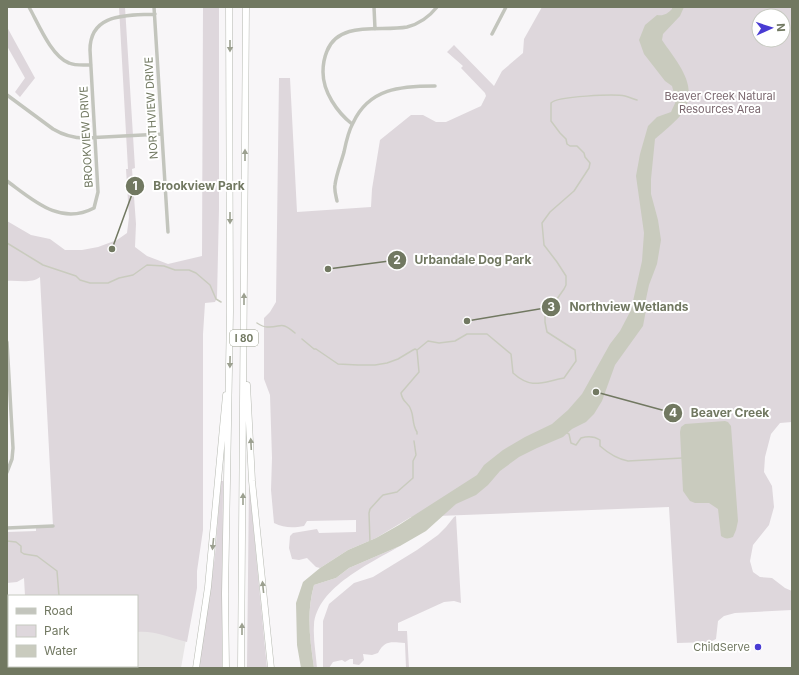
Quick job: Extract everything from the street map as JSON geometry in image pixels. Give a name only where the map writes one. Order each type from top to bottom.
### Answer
[{"type":"highway","name":"I 80","points":[[226,668],[230,380],[229,7]]},
{"type":"highway","name":"I 80","points":[[241,668],[246,7]]},
{"type":"highway","points":[[244,321],[252,481],[271,668]]},
{"type":"highway","points":[[196,668],[208,587],[225,399],[230,380]]},
{"type":"street","points":[[29,7],[53,49],[60,58],[75,65],[91,65]]},
{"type":"street","name":"NORTHVIEW DRIVE","points":[[154,7],[168,232]]},
{"type":"street","points":[[374,7],[375,29]]},
{"type":"street","points":[[352,124],[336,107],[327,91],[323,74],[324,58],[330,44],[338,36],[353,30],[400,28],[414,24],[427,18],[437,7]]},
{"type":"street","points":[[492,34],[506,7]]},
{"type":"street","name":"BROOKVIEW DRIVE","points":[[7,180],[37,204],[50,211],[82,213],[94,208],[98,192],[90,41],[99,26],[108,19],[119,16],[155,14]]},
{"type":"street","points":[[337,201],[335,186],[352,124],[363,107],[383,92],[406,86],[435,86]]},
{"type":"street","points":[[7,95],[53,129],[72,138],[162,134]]},
{"type":"street","points":[[7,342],[8,384],[13,453],[7,472]]},
{"type":"street","points":[[7,528],[53,526]]},
{"type":"shaded area","points":[[194,594],[181,668],[7,668],[7,638],[8,667],[138,667],[138,597]]},
{"type":"green space","points":[[119,7],[125,7],[135,168],[132,169],[136,224],[135,247],[147,256],[168,264],[202,256],[203,7],[219,7],[219,209],[217,298],[215,302],[205,303],[203,334],[203,530],[197,571],[197,588],[187,642],[156,633],[138,632],[138,595],[25,595],[24,578],[17,582],[7,583],[7,532],[36,531],[36,527],[53,526],[40,277],[29,281],[7,281],[7,221],[31,235],[50,239],[65,250],[82,250],[98,247],[117,240],[127,233],[129,217],[126,169],[128,169]]},
{"type":"green space","name":"Beaver Creek Natural Resources Area","points":[[542,7],[792,7],[792,422],[780,423],[771,434],[765,457],[764,472],[772,486],[774,507],[769,525],[753,545],[750,561],[753,572],[760,577],[772,578],[785,588],[792,591],[792,610],[735,613],[724,616],[718,621],[716,639],[710,642],[677,643],[669,507],[411,517],[376,538],[348,550],[320,568],[316,567],[307,558],[299,560],[292,559],[289,548],[290,536],[293,533],[317,529],[319,533],[356,532],[356,520],[307,521],[304,526],[292,527],[285,527],[274,523],[271,490],[272,458],[270,395],[264,379],[264,318],[276,302],[279,78],[290,78],[297,212],[371,207],[372,189],[380,140],[411,115],[423,115],[436,122],[446,122],[481,106],[486,96],[485,93],[461,68],[463,66],[447,52],[454,45],[494,86],[502,71],[523,53],[524,39]]},
{"type":"green space","points":[[7,27],[35,78],[20,97],[15,92],[25,78],[7,46]]},
{"type":"green space","points":[[221,481],[223,481],[222,668],[199,668],[215,555]]},
{"type":"green space","points":[[249,483],[267,668],[247,668]]},
{"type":"green space","points":[[456,516],[461,603],[454,601],[444,602],[398,623],[398,631],[407,631],[409,668],[406,668],[405,643],[392,642],[383,646],[378,653],[372,655],[363,654],[364,660],[359,665],[353,664],[353,659],[350,659],[345,662],[342,660],[333,662],[329,668],[323,668],[323,621],[329,604],[354,583],[373,577],[417,550],[438,535]]},
{"type":"green space","points":[[400,546],[361,568],[335,588],[325,599],[317,611],[314,625],[317,668],[314,668],[309,617],[314,585],[336,578],[349,568]]},
{"type":"water","points":[[672,7],[684,7],[680,16],[663,34],[662,40],[681,67],[688,86],[689,96],[686,106],[680,116],[672,125],[655,139],[651,194],[658,220],[661,240],[657,264],[649,285],[643,326],[615,365],[602,401],[594,414],[586,422],[572,429],[563,437],[519,457],[500,471],[488,485],[476,495],[456,504],[426,531],[400,546],[349,568],[336,578],[314,585],[309,616],[314,668],[301,668],[297,645],[296,603],[303,582],[320,568],[348,550],[376,538],[399,525],[477,475],[484,465],[503,450],[552,424],[568,410],[582,394],[610,344],[620,331],[631,310],[642,261],[644,233],[636,176],[640,154],[648,126],[657,117],[671,112],[676,101],[672,86],[665,81],[644,54],[639,40],[645,25],[657,15],[664,15],[667,13],[672,9]]},
{"type":"water","points":[[725,421],[731,426],[738,521],[733,537],[728,538],[721,536],[718,509],[709,503],[695,503],[690,501],[683,491],[680,432],[681,427],[685,424]]},
{"type":"waterway","points":[[302,339],[314,349],[338,364],[375,365],[398,359],[415,349],[417,350],[428,341],[439,343],[455,341],[467,334],[487,334],[511,354],[513,373],[526,382],[543,383],[564,378],[576,361],[575,350],[547,332],[545,316],[564,289],[566,285],[566,276],[544,245],[542,223],[550,212],[574,191],[589,168],[590,163],[585,157],[584,153],[577,146],[570,146],[567,144],[566,139],[551,121],[551,103],[574,97],[599,95],[619,95],[637,100]]},
{"type":"waterway","points":[[7,243],[43,265],[76,276],[80,280],[90,283],[108,283],[119,278],[133,275],[147,265],[164,266],[175,270],[189,270],[196,273],[210,285],[216,299],[221,302]]},
{"type":"waterway","points":[[257,323],[266,327],[284,326],[295,333]]},
{"type":"waterway","points":[[417,350],[419,372],[401,393],[403,399],[411,410],[414,427],[417,434]]},
{"type":"waterway","points":[[567,433],[569,434],[571,443],[576,445],[581,438],[591,437],[598,439],[600,440],[600,446],[606,451],[616,457],[628,461],[682,458]]},
{"type":"waterway","points":[[370,542],[370,509],[383,495],[397,492],[413,478],[413,461],[416,455],[414,441]]},
{"type":"waterway","points":[[7,541],[16,542],[21,546],[21,552],[24,554],[37,556],[57,571],[59,595]]},
{"type":"place","name":"Brookview Park","points":[[112,249]]},
{"type":"place","name":"Urbandale Dog Park","points":[[328,269]]},
{"type":"place","name":"Northview Wetlands","points":[[467,321]]},
{"type":"place","name":"Beaver Creek","points":[[596,392]]},
{"type":"place","name":"ChildServe","points":[[758,647]]}]
